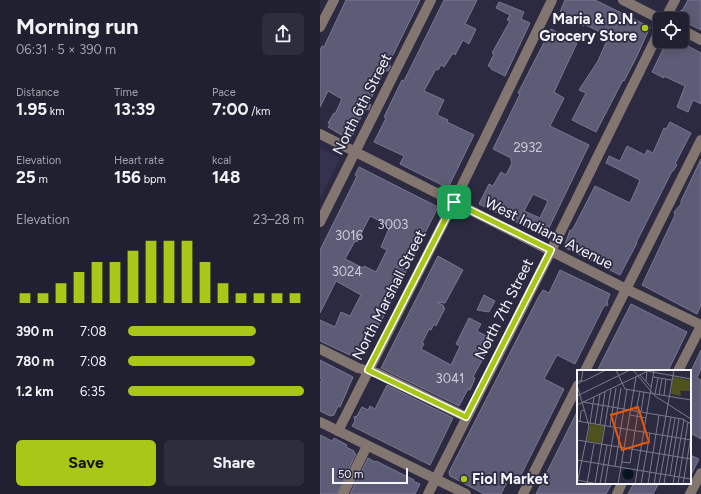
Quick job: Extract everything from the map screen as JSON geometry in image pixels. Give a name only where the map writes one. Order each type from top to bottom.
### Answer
[{"type":"street","points":[[320,27],[334,0]]},
{"type":"street","name":"North 6th Street","points":[[320,222],[431,0]]},
{"type":"street","name":"North Marshall Street","points":[[338,431],[454,202],[552,0]]},
{"type":"street","points":[[623,0],[653,15]]},
{"type":"street","points":[[669,12],[675,0]]},
{"type":"street","points":[[689,34],[701,40]]},
{"type":"street","name":"North 7th Street","points":[[428,494],[653,44]]},
{"type":"street","name":"West Indiana Avenue","points":[[320,134],[701,326]]},
{"type":"street","points":[[586,370],[701,140]]},
{"type":"street","points":[[679,370],[701,326]]},
{"type":"street","points":[[320,349],[358,368],[368,370],[466,417]]},
{"type":"street","points":[[523,494],[577,387]]},
{"type":"street","points":[[320,422],[466,494]]},
{"type":"street","points":[[343,494],[367,446]]},
{"type":"street","points":[[690,494],[701,473]]},
{"type":"street","points":[[617,494],[622,484]]},
{"type":"shaded area","points":[[320,148],[340,158],[320,198]]},
{"type":"building","points":[[346,0],[420,0],[388,65],[391,66],[388,71],[384,71],[369,103],[371,105],[369,110],[365,109],[350,140],[328,127],[330,124],[328,123],[334,113],[335,114],[342,99],[328,91],[320,107],[320,50],[322,46],[324,47]]},
{"type":"building","points":[[444,0],[477,0],[465,24],[476,29],[469,44],[463,40],[455,55],[453,53],[444,67],[441,65],[438,70],[436,69],[424,91],[444,100],[437,115],[448,120],[447,122],[474,135],[448,188],[400,164],[404,156],[374,142],[402,80],[404,81]]},
{"type":"building","points":[[565,0],[595,0],[650,27],[637,56],[596,132],[572,120],[586,93],[579,90],[598,61],[608,38],[599,33],[600,32],[584,24],[584,26],[560,12]]},
{"type":"building","points":[[688,0],[701,0],[701,30],[689,24],[689,12],[680,12],[681,10],[682,11]]},
{"type":"building","points":[[499,2],[524,12],[521,19],[530,23],[505,76],[488,66],[494,54],[492,53],[510,21],[507,20],[510,15],[496,8]]},
{"type":"building","points":[[551,29],[577,43],[554,92],[564,98],[550,126],[589,145],[545,236],[479,204],[489,184],[493,186],[501,172],[506,175],[512,163],[511,158],[493,149],[520,94],[518,93]],"holes":[[[533,194],[548,201],[540,218],[524,211]]]},
{"type":"building","points":[[689,47],[701,53],[701,104],[693,100],[688,112],[677,107],[685,86],[652,72],[664,48],[689,48]]},
{"type":"building","points":[[670,122],[691,133],[675,164],[677,165],[672,171],[620,275],[564,247],[570,230],[571,231],[574,227],[595,186],[630,203],[640,180],[606,163],[609,156],[620,161],[627,146],[645,155],[647,150],[653,153],[664,128],[666,129]]},
{"type":"building","points":[[701,159],[701,305],[697,314],[642,285],[675,215],[674,212],[681,204],[681,201]]},
{"type":"building","points":[[359,167],[438,207],[377,329],[369,325],[354,357],[320,341],[320,320],[335,327],[341,312],[350,316],[361,295],[336,281],[320,313],[320,250],[357,176],[355,175]],"holes":[[[370,216],[390,226],[381,247],[387,250],[376,272],[364,266],[363,268],[345,259],[355,241],[357,242]]]},
{"type":"building","points":[[438,256],[463,270],[445,303],[437,302],[445,308],[436,326],[434,324],[431,330],[429,329],[422,343],[424,344],[421,349],[451,365],[460,346],[456,344],[469,318],[481,324],[477,331],[493,340],[473,377],[475,378],[470,390],[468,389],[459,406],[381,368]]},
{"type":"building","points":[[560,270],[610,294],[607,302],[608,305],[604,306],[575,364],[557,355],[544,379],[564,389],[519,479],[517,480],[510,476],[501,494],[484,494],[450,476],[449,472],[539,296],[543,290],[549,293]]},
{"type":"building","points":[[484,295],[495,301],[489,312],[477,310]]},
{"type":"building","points":[[631,304],[687,332],[668,370],[598,370]]},
{"type":"building","points":[[701,350],[701,369],[697,378],[701,380],[701,439],[691,434],[691,371]]},
{"type":"building","points":[[320,360],[353,377],[340,407],[338,406],[334,415],[330,416],[320,411],[320,382],[322,379],[320,378]]},
{"type":"building","points":[[387,385],[453,418],[430,465],[352,426],[355,421],[354,417],[357,416],[362,407],[368,410],[370,406],[375,409]]},
{"type":"building","points":[[577,412],[577,484],[611,484],[606,494],[536,494]]},
{"type":"building","points":[[320,435],[332,441],[334,438],[347,445],[346,447],[354,451],[356,454],[337,494],[320,494]]},
{"type":"building","points":[[691,455],[699,459],[691,475]]},
{"type":"building","points":[[368,458],[420,484],[415,494],[350,494]]},
{"type":"building","points":[[633,484],[658,484],[653,494],[628,494]]},
{"type":"place","name":"Maria & D.N. Grocery Store","points":[[645,28]]},
{"type":"place","name":"Fiol Market","points":[[464,479]]},
{"type":"route","points":[[454,202],[551,250],[466,417],[368,370],[454,202]]}]
